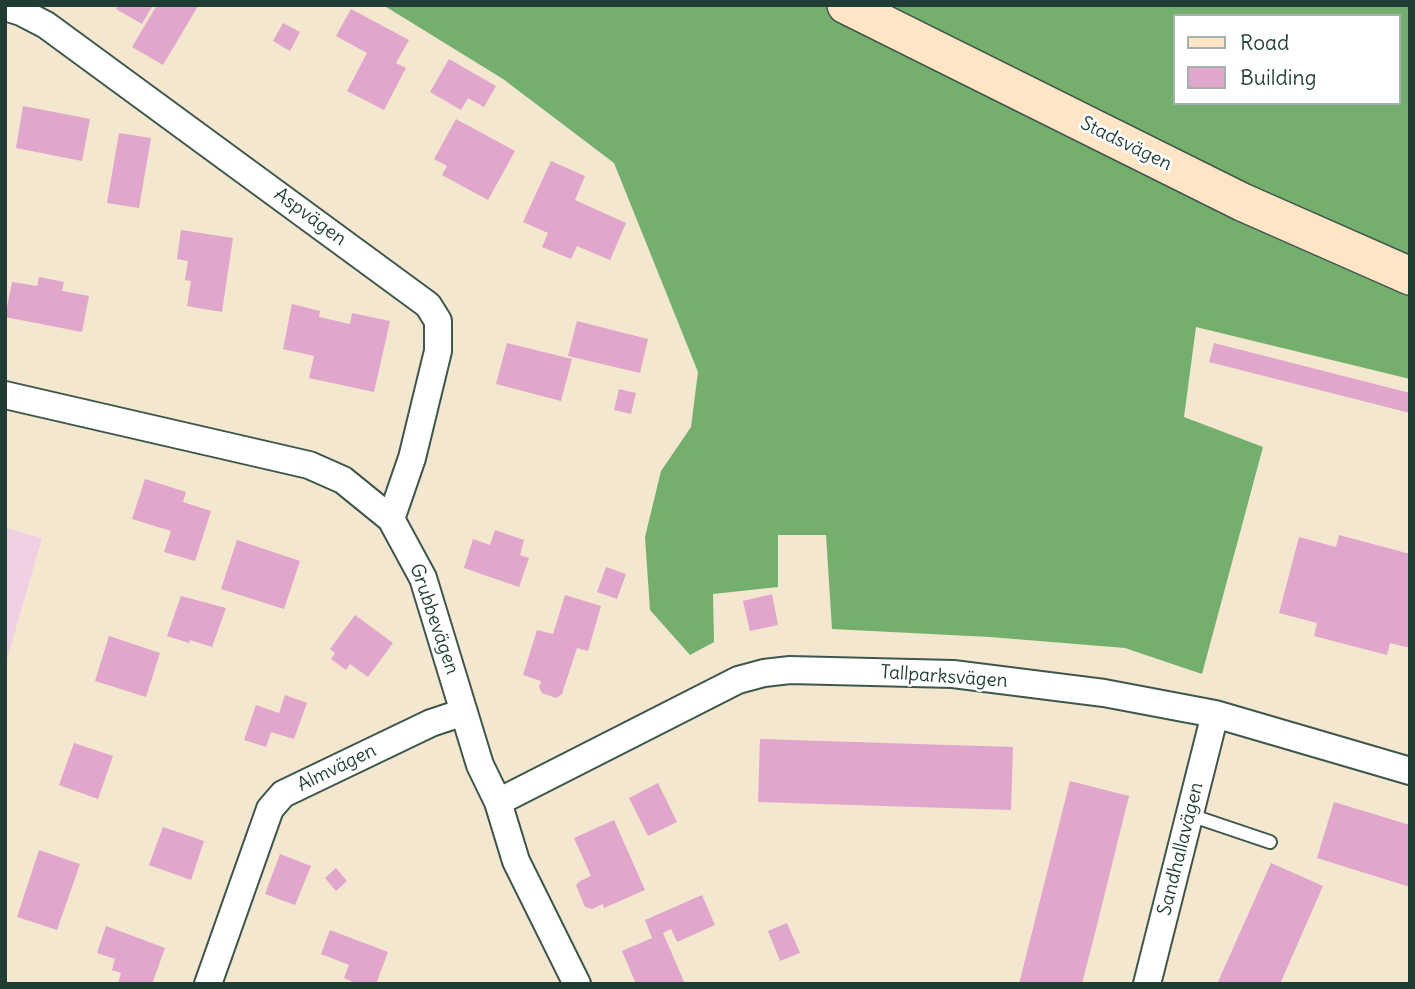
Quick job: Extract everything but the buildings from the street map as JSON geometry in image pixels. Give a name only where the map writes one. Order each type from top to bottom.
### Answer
[{"type":"main road","name":"Stadsvägen","points":[[846,5],[1242,202],[1410,276]]},
{"type":"street","name":"Aspvägen","points":[[5,6],[46,25],[428,305],[438,321],[438,351],[411,458],[391,519]]},
{"type":"street","name":"Grubbevägen","points":[[5,395],[309,465],[343,480],[391,519],[423,578],[480,765],[498,802],[516,861],[578,984]]},
{"type":"street","name":"Tallparksvägen","points":[[498,802],[738,680],[777,671],[953,674],[1104,694],[1214,714],[1410,771]]},
{"type":"street","name":"Almvägen","points":[[208,984],[270,809],[283,794],[431,723],[464,712]]},
{"type":"street","name":"Sandhallavägen","points":[[1147,984],[1214,714]]},
{"type":"lane","points":[[1190,815],[1270,842]]},
{"type":"shaded area","points":[[5,528],[42,538],[5,666]]},
{"type":"green space","points":[[383,5],[1406,5],[1410,7],[1410,379],[1196,327],[1184,417],[1263,447],[1202,674],[1125,648],[990,637],[832,629],[826,535],[778,535],[778,587],[713,594],[714,642],[690,655],[650,610],[645,537],[661,471],[691,427],[698,372],[614,163],[503,79]]}]
